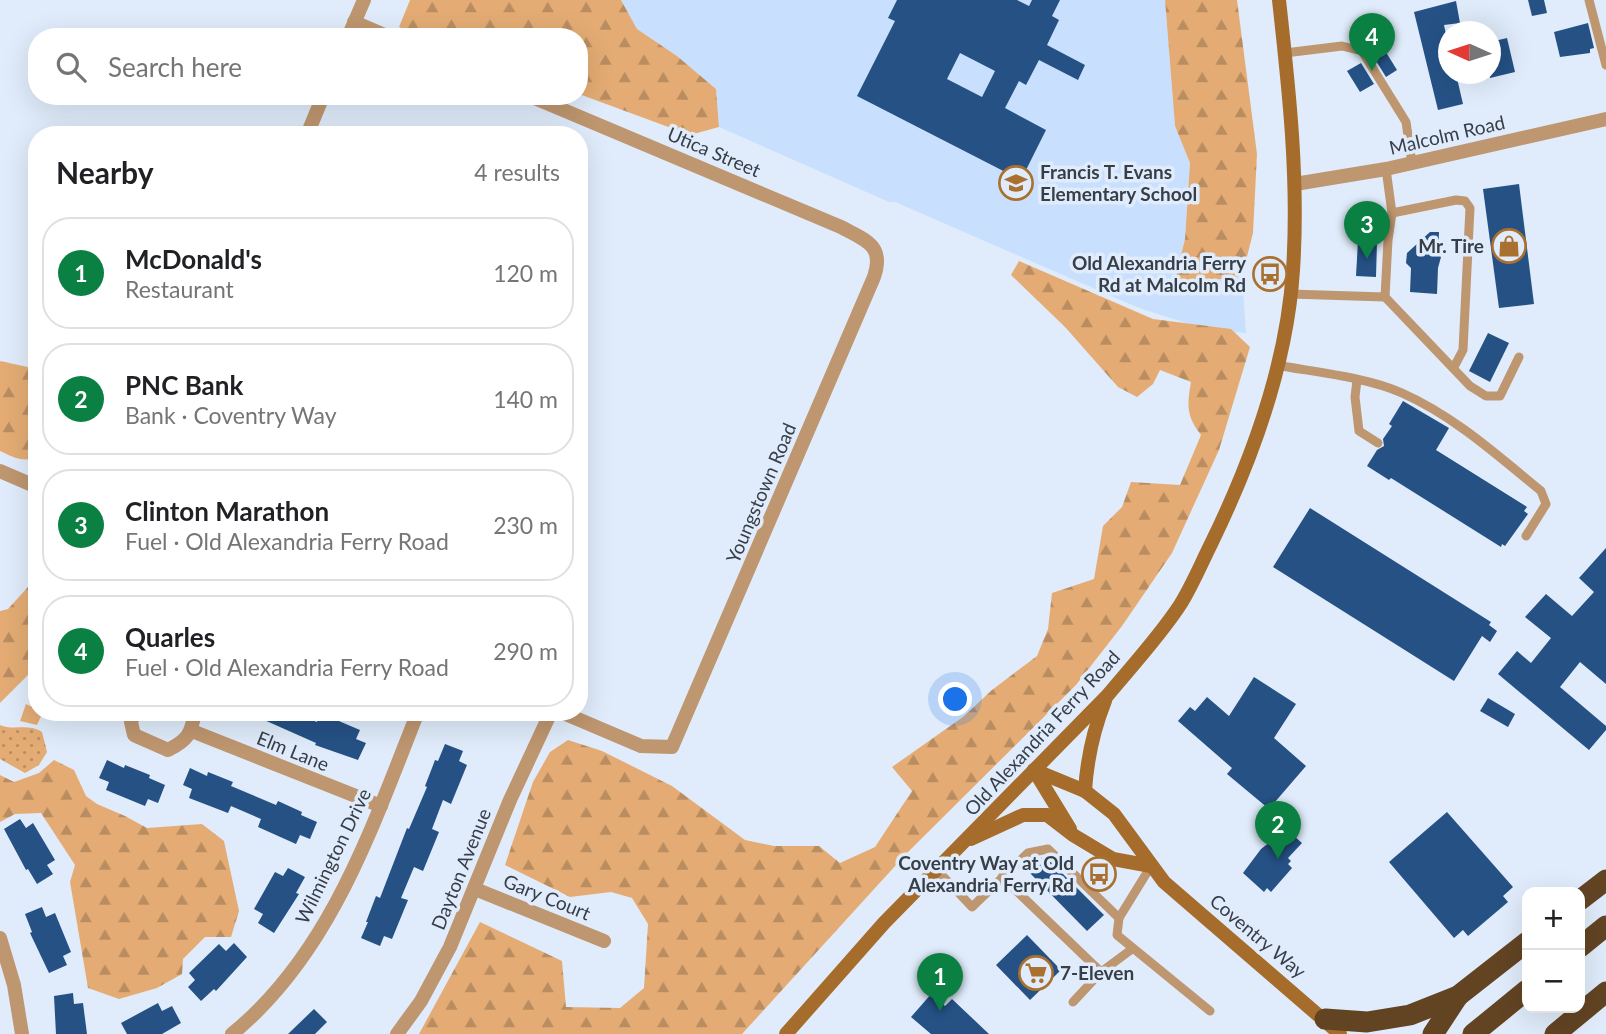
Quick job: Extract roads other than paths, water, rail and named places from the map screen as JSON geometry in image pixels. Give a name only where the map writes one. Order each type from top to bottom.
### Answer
[{"type":"highway","points":[[1585,896],[1606,880]]},
{"type":"highway","points":[[1585,943],[1606,926]]},
{"type":"highway","points":[[1325,1018],[1367,1022],[1410,1015],[1458,996],[1522,946]]},
{"type":"highway","points":[[1555,1034],[1606,992]]},
{"type":"highway","points":[[1473,1034],[1522,994]]},
{"type":"highway","points":[[1433,1034],[1458,996]]},
{"type":"main road","name":"Old Alexandria Ferry Road","points":[[786,1034],[834,978],[936,870],[1107,696],[1180,605],[1236,494],[1262,420],[1290,294],[1295,236],[1295,184],[1279,0]]},
{"type":"main road","points":[[1085,791],[1094,729],[1107,696]]},
{"type":"main road","points":[[1034,770],[1073,835]]},
{"type":"main road","name":"Coventry Way","points":[[1034,770],[1085,791],[1114,814],[1164,882],[1325,1018],[1340,1034]]},
{"type":"main road","points":[[967,840],[995,830],[1023,815],[1047,815],[1073,835],[1113,859],[1151,866]]},
{"type":"street","points":[[352,28],[364,0]]},
{"type":"street","points":[[354,22],[368,28]]},
{"type":"street","points":[[311,126],[319,105]]},
{"type":"street","name":"Utica Street","points":[[551,105],[841,227],[872,245],[876,253]]},
{"type":"street","name":"Malcolm Road","points":[[1295,184],[1386,169],[1606,119]]},
{"type":"street","name":"Youngstown Road","points":[[582,721],[641,746],[672,747],[874,277],[878,260],[876,253]]},
{"type":"street","points":[[0,471],[28,483]]},
{"type":"street","points":[[131,721],[134,736],[168,750],[180,744],[192,731],[194,721]]},
{"type":"street","name":"Wilmington Drive","points":[[232,1034],[258,1012],[290,977],[320,932],[340,897],[381,806],[414,721]]},
{"type":"street","name":"Dayton Avenue","points":[[397,1034],[414,1013],[438,971],[475,889],[510,800],[547,721]]},
{"type":"street","name":"Elm Lane","points":[[192,731],[381,806]]},
{"type":"street","name":"Gary Court","points":[[475,889],[604,941]]},
{"type":"street","points":[[0,938],[16,994],[22,1034]]},
{"type":"lane","points":[[1589,0],[1606,65]]},
{"type":"lane","points":[[1285,53],[1342,46],[1362,51],[1406,122],[1412,163]]},
{"type":"lane","points":[[1385,296],[1392,213],[1386,169]]},
{"type":"lane","points":[[1392,213],[1456,200],[1465,201],[1470,208],[1463,350],[1454,367]]},
{"type":"lane","points":[[1290,294],[1385,296],[1470,386],[1486,396],[1500,396],[1519,357]]},
{"type":"lane","points":[[1276,365],[1357,380],[1401,392],[1462,427],[1541,491],[1546,504],[1526,536]]},
{"type":"lane","points":[[1357,380],[1355,397],[1360,431],[1377,443]]},
{"type":"lane","points":[[936,870],[972,907],[1028,853],[1048,849],[1118,918]]},
{"type":"lane","points":[[1151,866],[1118,918],[1117,935],[1210,1011]]},
{"type":"lane","points":[[1002,877],[1101,972]]},
{"type":"lane","points":[[1073,1002],[1101,972],[1132,949]]},
{"type":"place","name":"Quarles","points":[[1372,71]]},
{"type":"place","name":"Francis T. Evans Elementary School","points":[[1016,183]]},
{"type":"place","name":"Mr. Tire","points":[[1509,246]]},
{"type":"place","name":"Clinton Marathon","points":[[1367,259]]},
{"type":"place","name":"Old Alexandria Ferry Rd at Malcolm Rd","points":[[1270,274]]},
{"type":"place","name":"PNC Bank","points":[[1278,859]]},
{"type":"place","name":"Coventry Way at Old Alexandria Ferry Rd","points":[[1099,874]]},
{"type":"place","name":"7-Eleven","points":[[1036,973]]},
{"type":"place","name":"McDonald's","points":[[940,1011]]}]
